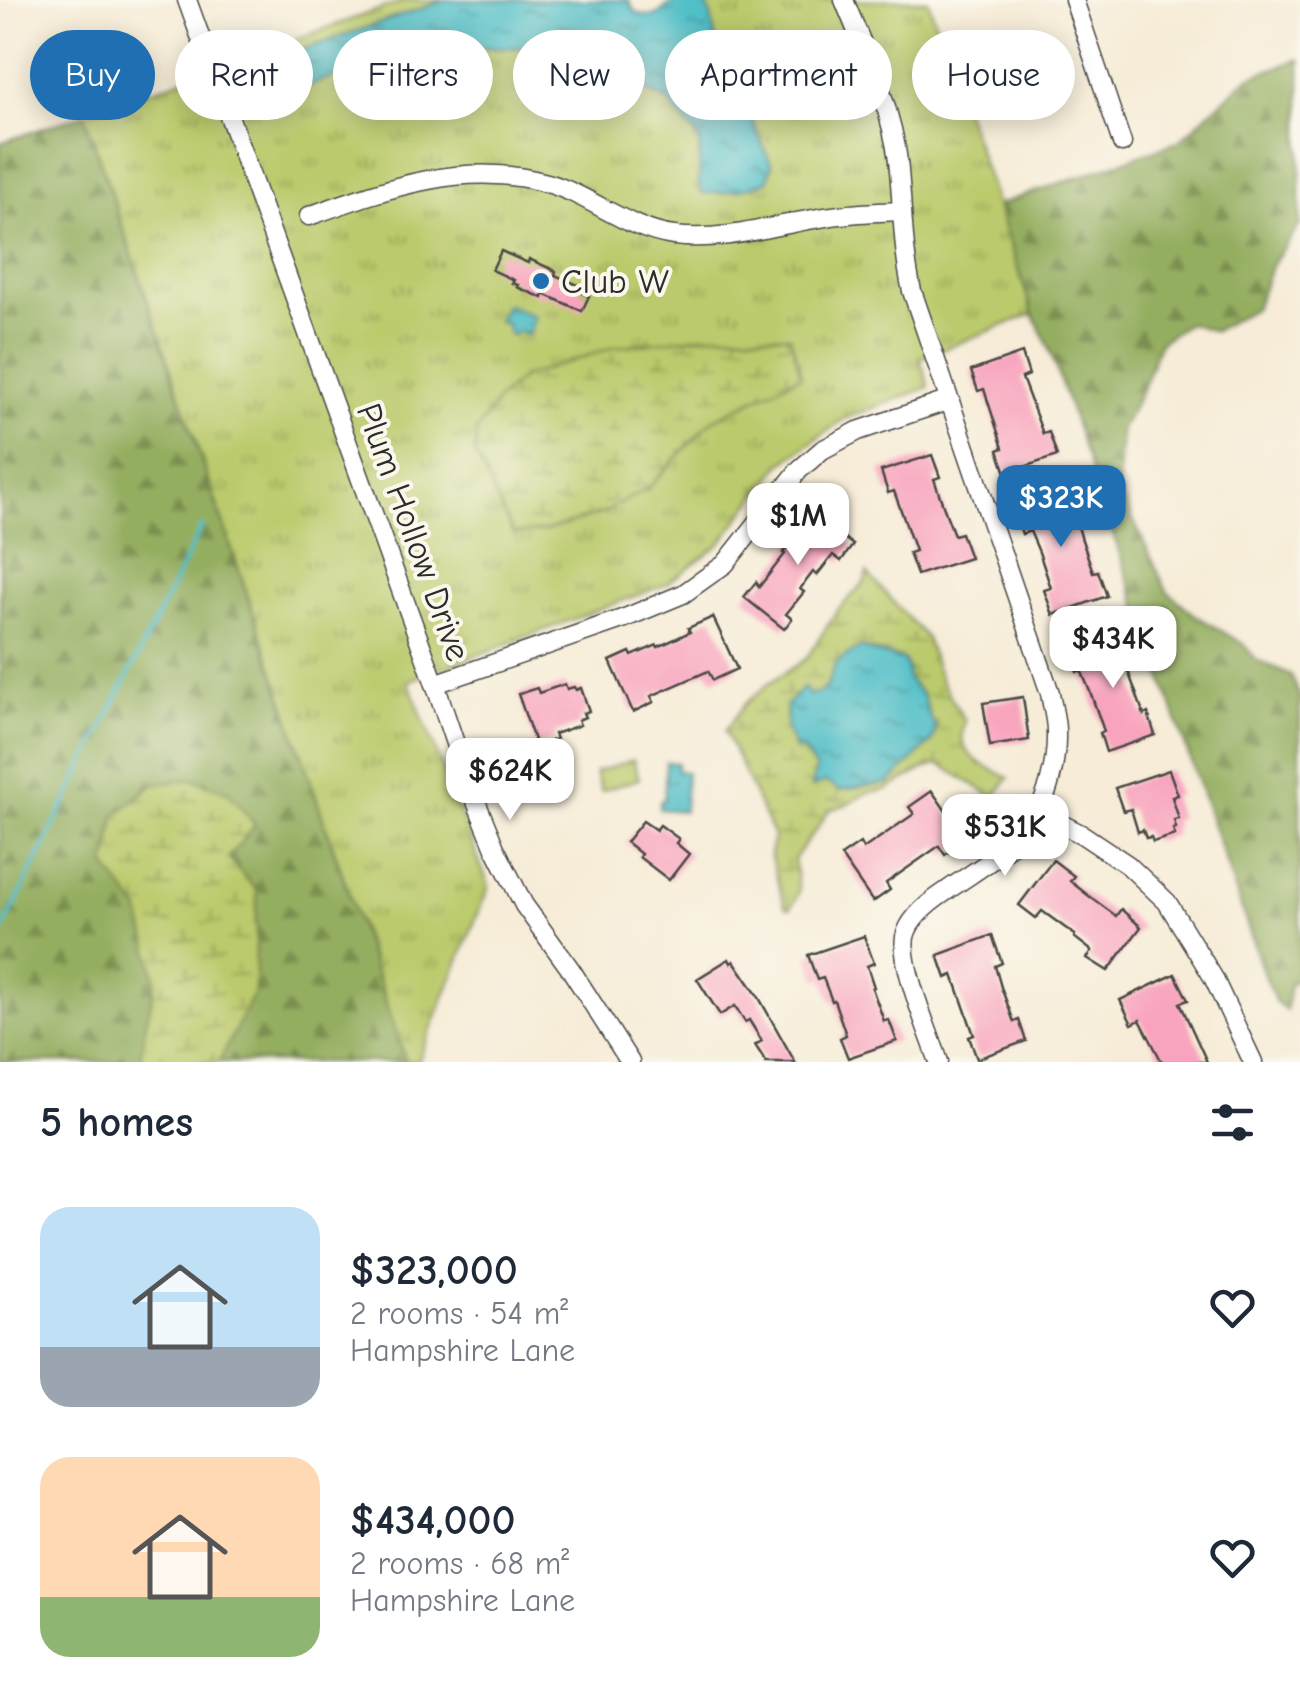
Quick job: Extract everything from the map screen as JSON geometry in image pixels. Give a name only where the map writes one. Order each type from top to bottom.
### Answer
[{"type":"street","name":"Plum Hollow Drive","points":[[187,0],[495,848],[524,905],[630,1062]]},
{"type":"street","points":[[844,0],[890,123],[898,160],[906,266],[912,292],[1050,694],[1056,730],[1054,766],[1038,812],[1024,832],[997,856],[930,902],[905,936],[906,963],[939,1062]]},
{"type":"street","points":[[1074,0],[1122,143]]},
{"type":"street","points":[[309,216],[385,189],[432,178],[490,174],[548,183],[669,236],[700,238],[840,214],[901,211]]},
{"type":"street","points":[[435,684],[683,594],[725,564],[799,470],[822,450],[858,431],[950,400]]},
{"type":"street","points":[[1038,812],[1083,835],[1128,866],[1167,902],[1213,976],[1252,1062]]},
{"type":"green space","points":[[406,0],[446,0],[360,30],[333,30],[333,39],[313,46],[313,33]]},
{"type":"green space","points":[[702,0],[928,0],[938,30],[912,30],[912,120],[968,120],[1033,314],[920,358],[929,387],[844,419],[781,464],[719,545],[665,585],[408,681],[489,886],[418,1062],[405,1062],[86,120],[155,120],[155,89],[175,82],[175,120],[313,120],[313,84],[333,77],[333,120],[493,120],[493,47],[513,48],[513,120],[645,120],[645,90],[665,99],[665,120],[684,120],[700,140],[699,184],[738,120],[892,120],[892,30],[714,30],[710,12]],"holes":[[[801,375],[711,421],[649,487],[523,377]]]},
{"type":"green space","points":[[1300,59],[1300,225],[1272,265],[1255,308],[1214,331],[1188,323],[1160,342],[1141,392],[1121,429],[1118,488],[1167,591],[1195,615],[1243,644],[1257,660],[1291,675],[1300,697],[1300,978],[1290,984],[1286,1010],[1276,1003],[1266,980],[997,205],[1178,142],[1247,78]]},
{"type":"green space","points":[[67,120],[86,120],[406,1062],[0,1062],[0,143]]},
{"type":"green space","points":[[720,334],[790,336],[801,375],[711,421],[649,487],[606,512],[545,531],[513,534],[475,453],[476,432],[499,398],[523,377],[614,347]]},
{"type":"green space","points":[[867,573],[926,638],[941,681],[965,721],[962,732],[967,750],[981,763],[1009,778],[994,797],[939,764],[886,790],[867,793],[829,810],[794,860],[799,892],[791,908],[785,907],[770,854],[774,837],[725,731],[745,704],[806,659],[837,611],[864,583]],"holes":[[[860,647],[903,659],[907,678],[923,696],[930,718],[931,742],[889,783],[826,782],[786,729],[787,704],[803,688],[808,694],[822,691],[839,661]]]},
{"type":"green space","points":[[633,760],[639,779],[601,791],[595,772]]},
{"type":"green space","points":[[192,779],[230,793],[255,825],[228,858],[257,891],[255,991],[219,1062],[140,1062],[156,980],[140,911],[106,866],[115,816],[153,785]]},
{"type":"water","points":[[446,0],[628,0],[635,12],[650,16],[675,2],[702,0],[710,12],[714,30],[665,30],[665,99],[645,90],[645,30],[513,30],[513,48],[493,47],[493,30],[360,30]]},
{"type":"water","points":[[333,39],[333,77],[313,84],[313,46]]},
{"type":"water","points":[[684,120],[752,120],[772,166],[767,181],[735,191],[702,193],[700,140]]},
{"type":"water","points":[[506,304],[535,317],[528,335],[519,331],[509,334],[507,325],[498,321]]},
{"type":"water","points":[[861,647],[903,659],[907,678],[923,696],[935,724],[935,734],[889,783],[840,790],[826,782],[812,787],[816,770],[805,751],[796,751],[786,729],[787,704],[804,687],[808,694],[822,691],[835,665]]},
{"type":"water","points":[[666,762],[677,763],[677,771],[686,772],[684,811],[659,809],[660,801],[664,800]]},
{"type":"building","name":"Club W","points":[[501,251],[528,263],[529,259],[583,287],[580,292],[589,296],[582,311],[517,287],[512,283],[514,280],[492,270]]},
{"type":"building","points":[[1022,353],[1029,375],[1022,378],[1043,434],[1049,432],[1057,456],[1006,473],[998,450],[1003,448],[984,389],[978,391],[971,371]]},
{"type":"building","points":[[932,455],[940,477],[934,479],[946,514],[954,535],[961,533],[970,558],[917,575],[909,553],[915,551],[903,516],[894,491],[888,493],[881,471]]},
{"type":"building","points":[[1072,487],[1082,516],[1076,519],[1082,540],[1093,572],[1098,571],[1107,596],[1053,615],[1044,590],[1051,588],[1039,552],[1030,531],[1022,534],[1013,507]]},
{"type":"building","points":[[809,510],[853,545],[841,561],[833,555],[817,575],[813,572],[800,589],[804,592],[786,614],[792,619],[784,629],[744,597],[756,582],[759,587],[785,554],[798,534],[793,530]]},
{"type":"building","points":[[713,617],[737,669],[713,680],[708,671],[651,696],[654,702],[633,712],[610,661],[630,652],[632,656],[658,647]]},
{"type":"building","points":[[1121,631],[1129,655],[1123,657],[1155,735],[1106,752],[1100,733],[1104,731],[1091,694],[1069,649]]},
{"type":"building","points":[[565,684],[567,689],[581,688],[589,711],[578,720],[580,725],[554,734],[556,739],[536,746],[518,694],[537,688],[539,693]]},
{"type":"building","points":[[1023,697],[1029,740],[990,746],[983,703]]},
{"type":"building","points":[[1169,770],[1178,795],[1172,797],[1179,819],[1174,820],[1175,835],[1153,842],[1143,830],[1138,832],[1131,809],[1123,811],[1115,788]]},
{"type":"building","points":[[932,791],[966,840],[945,855],[939,846],[886,883],[890,890],[873,902],[841,856],[860,843],[863,849],[914,814],[909,807]]},
{"type":"building","points":[[643,821],[656,830],[660,825],[679,839],[676,843],[689,854],[669,880],[626,842]]},
{"type":"building","points":[[1053,860],[1074,876],[1070,881],[1089,896],[1116,916],[1121,909],[1141,927],[1108,971],[1087,958],[1092,951],[1075,935],[1042,911],[1036,918],[1019,905]]},
{"type":"building","points":[[992,935],[1002,963],[995,966],[1001,987],[1026,1041],[977,1059],[969,1037],[974,1035],[953,975],[946,978],[938,955]]},
{"type":"building","points":[[864,936],[874,963],[867,966],[872,988],[884,1021],[889,1020],[897,1041],[848,1058],[840,1038],[846,1035],[834,1000],[823,978],[817,980],[808,955]]},
{"type":"building","points":[[729,959],[758,996],[795,1062],[766,1062],[755,1045],[762,1041],[735,1006],[720,1015],[697,979]]},
{"type":"building","points":[[1175,974],[1188,1000],[1180,1003],[1207,1062],[1162,1062],[1140,1020],[1132,1024],[1120,1000]]},
{"type":"waterway","points":[[0,935],[202,526]]},
{"type":"place","name":"Club W","points":[[541,281]]}]
